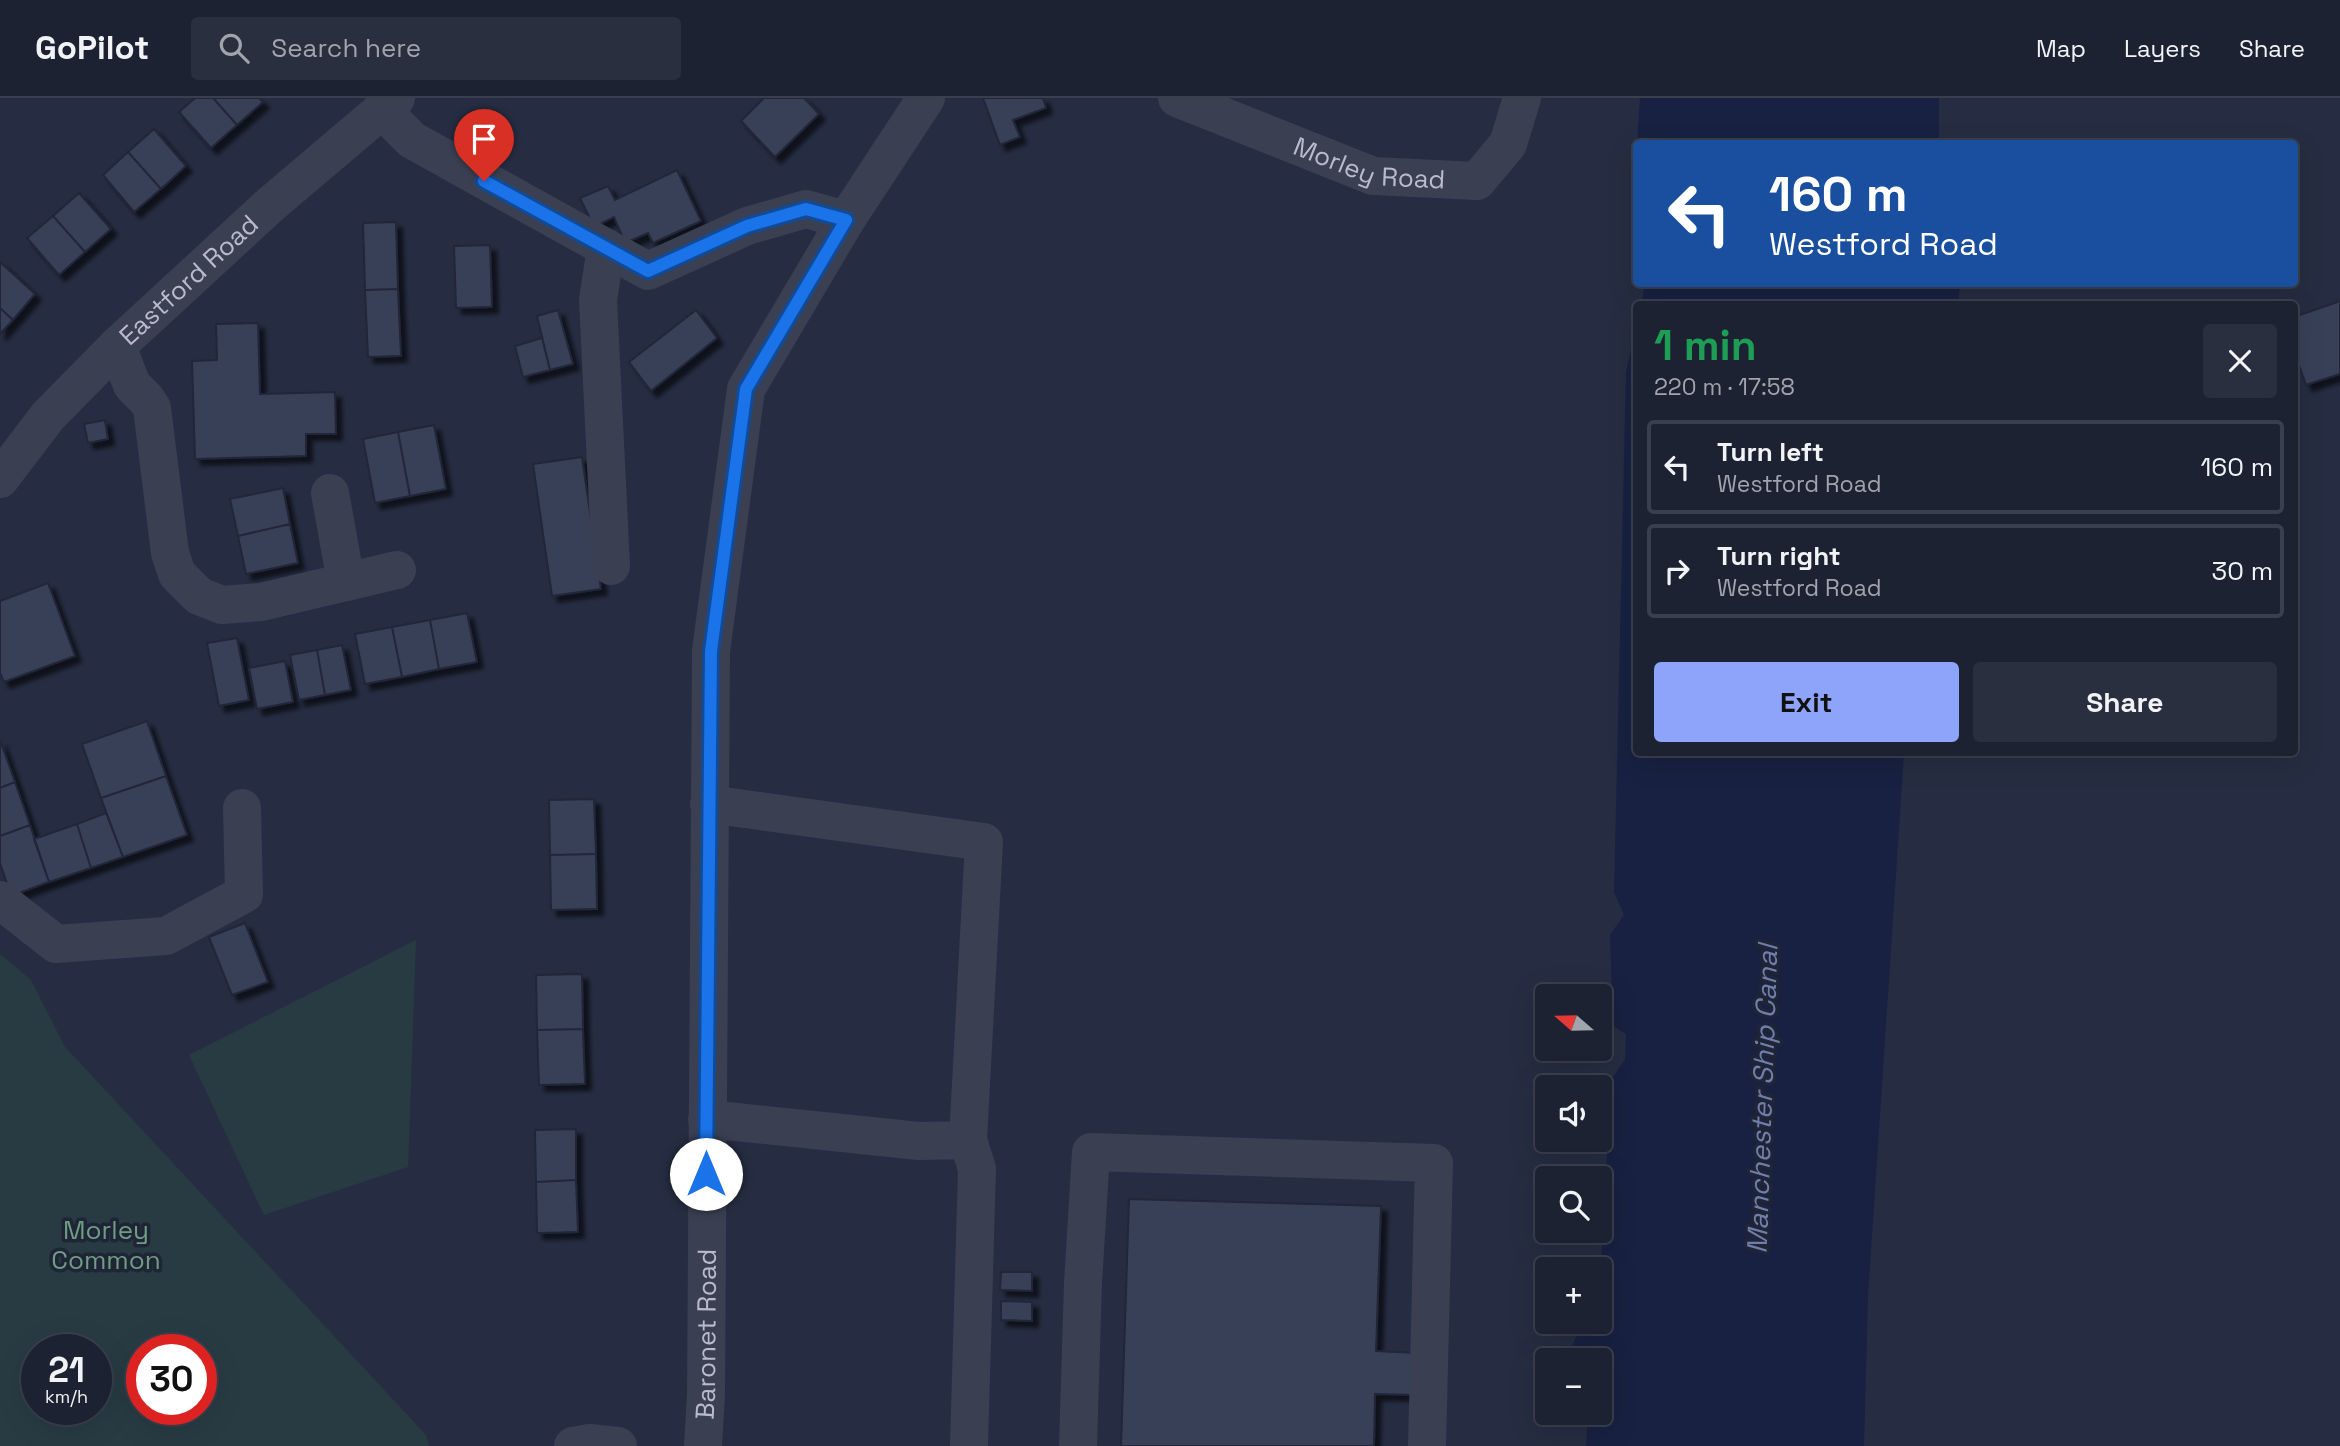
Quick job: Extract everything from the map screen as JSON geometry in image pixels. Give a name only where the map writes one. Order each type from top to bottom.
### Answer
[{"type":"street","name":"Baronet Road","points":[[703,1446],[711,651],[746,389],[846,220],[926,98]]},
{"type":"street","name":"Morley Road","points":[[1177,98],[1373,176],[1477,181],[1508,144],[1522,98]]},
{"type":"street","points":[[389,104],[412,140],[648,271],[747,226],[806,209],[846,220]]},
{"type":"street","name":"Eastford Road","points":[[0,479],[48,416],[117,346],[270,205],[389,104]]},
{"type":"street","points":[[606,248],[598,300],[611,566]]},
{"type":"street","points":[[117,346],[132,385],[152,408],[170,554],[177,573],[199,596],[222,605],[261,602],[397,570]]},
{"type":"street","points":[[330,493],[346,582]]},
{"type":"street","points":[[709,804],[984,842],[968,1140],[977,1169],[969,1446]]},
{"type":"street","points":[[0,900],[56,944],[166,936],[244,894],[242,808]]},
{"type":"street","points":[[707,1119],[919,1141],[968,1140]]},
{"type":"street","points":[[1078,1446],[1083,1283],[1091,1152],[1434,1163],[1427,1446]]},
{"type":"street","points":[[573,1446],[589,1443],[618,1446]]},
{"type":"green space","points":[[416,940],[408,1167],[264,1215],[189,1055]]},
{"type":"green space","name":"Morley Common","points":[[0,954],[31,980],[65,1047],[426,1435],[429,1446],[0,1446]]},
{"type":"water","points":[[1640,98],[1939,98],[1939,140],[1637,140]]},
{"type":"water","points":[[1644,287],[1960,287],[1958,301],[1642,301]]},
{"type":"water","name":"Manchester Ship Canal","points":[[1633,340],[1633,756],[1904,756],[1868,1297],[1864,1446],[1586,1446],[1587,1425],[1612,1425],[1612,1348],[1571,1348],[1577,1334],[1612,1334],[1612,1257],[1601,1257],[1602,1243],[1612,1243],[1612,1166],[1606,1166],[1607,1152],[1612,1152],[1612,1078],[1625,1059],[1626,1034],[1613,1026],[1610,935],[1624,915],[1614,892],[1626,372]]},
{"type":"building","points":[[195,98],[213,98],[237,125],[211,148],[179,112]]},
{"type":"building","points":[[213,98],[259,98],[263,102],[237,125]]},
{"type":"building","points":[[764,98],[804,98],[819,114],[775,157],[741,121]]},
{"type":"building","points":[[983,98],[1043,98],[1046,108],[1013,120],[1020,137],[1000,145]]},
{"type":"building","points":[[154,129],[186,166],[161,189],[128,152]]},
{"type":"building","points":[[128,152],[161,189],[134,212],[103,175]]},
{"type":"building","points":[[677,170],[701,221],[653,243],[648,233],[625,243],[614,217],[594,227],[580,198],[608,186],[615,200]]},
{"type":"building","points":[[79,193],[111,229],[85,252],[53,216]]},
{"type":"building","points":[[53,216],[85,252],[59,275],[27,238]]},
{"type":"building","points":[[396,222],[398,289],[365,290],[363,223]]},
{"type":"building","points":[[490,245],[492,307],[456,308],[454,246]]},
{"type":"building","points":[[0,262],[35,294],[13,320],[0,308]]},
{"type":"building","points":[[398,289],[401,356],[368,357],[365,290]]},
{"type":"building","points":[[2340,301],[2340,374],[2306,385],[2298,362],[2298,316]]},
{"type":"building","points":[[0,308],[13,320],[0,334]]},
{"type":"building","points":[[558,310],[573,364],[550,370],[537,316]]},
{"type":"building","points":[[696,310],[717,338],[651,391],[629,362]]},
{"type":"building","points":[[258,323],[260,394],[335,392],[336,434],[306,434],[306,456],[195,459],[192,361],[217,360],[216,324]]},
{"type":"building","points":[[542,338],[550,370],[523,377],[515,346]]},
{"type":"building","points":[[105,420],[108,439],[88,443],[84,424]]},
{"type":"building","points":[[434,425],[446,489],[410,496],[398,432]]},
{"type":"building","points":[[398,432],[410,496],[375,503],[363,439]]},
{"type":"building","points":[[582,457],[601,589],[552,596],[533,464]]},
{"type":"building","points":[[283,488],[290,524],[238,536],[230,499]]},
{"type":"building","points":[[290,524],[298,563],[246,574],[238,536]]},
{"type":"building","points":[[48,583],[75,656],[4,682],[0,673],[0,601]]},
{"type":"building","points":[[467,613],[477,662],[439,669],[430,620]]},
{"type":"building","points":[[430,620],[439,669],[402,677],[392,627]]},
{"type":"building","points":[[392,627],[402,677],[365,684],[355,634]]},
{"type":"building","points":[[237,638],[249,700],[219,706],[207,643]]},
{"type":"building","points":[[342,645],[351,690],[325,695],[317,650]]},
{"type":"building","points":[[317,650],[325,695],[299,700],[290,655]]},
{"type":"building","points":[[285,661],[293,702],[257,709],[249,668]]},
{"type":"building","points":[[147,721],[166,776],[101,798],[82,744]]},
{"type":"building","points":[[0,740],[15,782],[0,788]]},
{"type":"building","points":[[166,776],[187,835],[123,857],[101,798]]},
{"type":"building","points":[[15,782],[30,825],[0,836],[0,788]]},
{"type":"building","points":[[594,799],[596,854],[550,855],[549,800]]},
{"type":"building","points":[[106,813],[123,857],[91,868],[77,824]]},
{"type":"building","points":[[77,824],[91,868],[49,882],[34,839]]},
{"type":"building","points":[[30,825],[49,882],[11,896],[0,863],[0,836]]},
{"type":"building","points":[[596,854],[597,909],[551,910],[550,855]]},
{"type":"building","points":[[245,923],[268,982],[232,995],[209,937]]},
{"type":"building","points":[[582,974],[583,1029],[537,1030],[536,975]]},
{"type":"building","points":[[583,1029],[585,1084],[539,1085],[537,1030]]},
{"type":"building","points":[[576,1129],[576,1180],[536,1182],[535,1130]]},
{"type":"building","points":[[576,1180],[578,1232],[537,1233],[536,1182]]},
{"type":"building","points":[[1129,1199],[1381,1206],[1376,1351],[1418,1353],[1416,1395],[1375,1394],[1374,1446],[1121,1446]]},
{"type":"building","points":[[1001,1272],[1032,1272],[1032,1291],[1000,1290]]},
{"type":"building","points":[[1001,1301],[1032,1302],[1032,1321],[1001,1320]]},
{"type":"route","points":[[484,181],[648,271],[747,226],[806,209],[846,220],[746,389],[711,651],[706,1174]]}]
